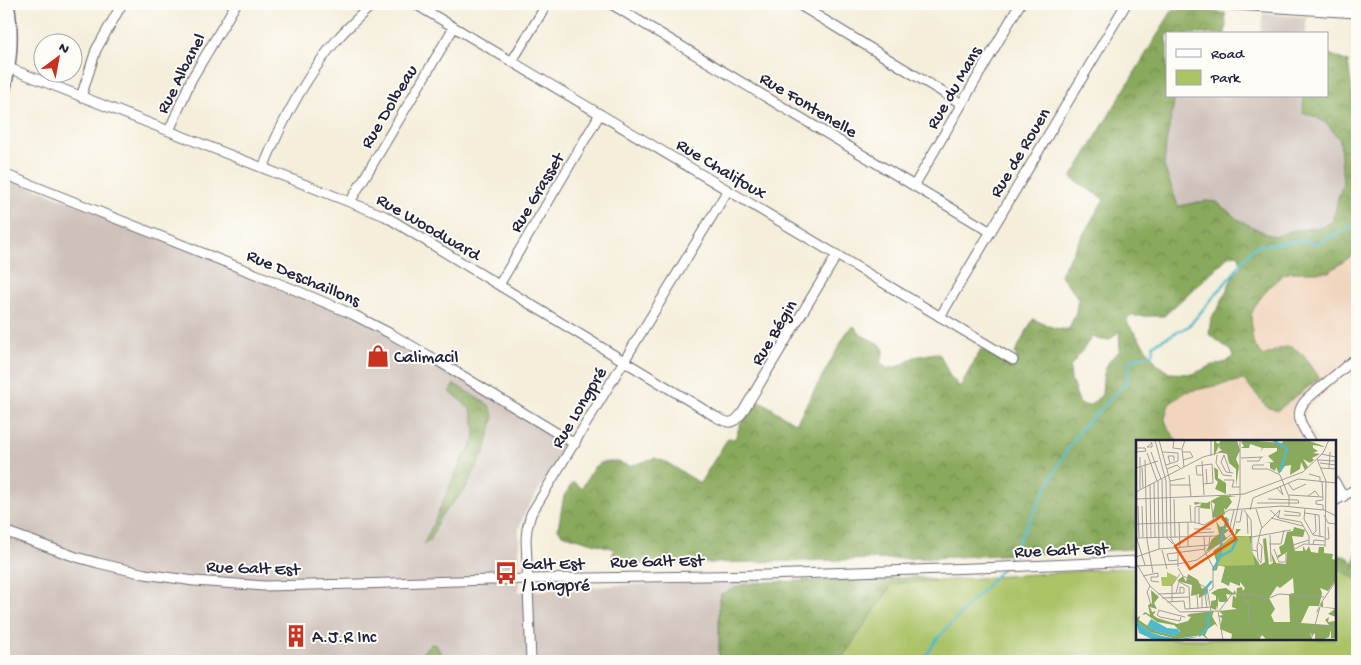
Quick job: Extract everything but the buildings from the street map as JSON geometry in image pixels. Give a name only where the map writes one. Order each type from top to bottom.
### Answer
[{"type":"main road","points":[[4,92],[7,67],[11,56],[11,27],[8,4]]},
{"type":"street","points":[[81,96],[96,50],[122,4]]},
{"type":"street","name":"Rue Albanel","points":[[169,131],[191,80],[236,4]]},
{"type":"street","points":[[263,168],[295,102],[317,66],[339,37],[374,4]]},
{"type":"street","name":"Rue Chalifoux","points":[[415,4],[1013,360]]},
{"type":"street","points":[[512,62],[547,4]]},
{"type":"street","name":"Rue Fontenelle","points":[[610,4],[991,232]]},
{"type":"street","points":[[798,4],[962,104]]},
{"type":"street","name":"Rue du Mans","points":[[914,186],[1020,4]]},
{"type":"street","name":"Rue de Rouen","points":[[940,317],[1126,4]]},
{"type":"street","points":[[1220,4],[1357,13]]},
{"type":"street","name":"Rue Dolbeau","points":[[350,202],[454,27]]},
{"type":"street","name":"Rue Woodward","points":[[7,67],[385,216],[716,417],[729,423],[734,422]]},
{"type":"street","name":"Rue Grasset","points":[[500,285],[600,114]]},
{"type":"street","name":"Rue Deschaillons","points":[[4,174],[352,314],[431,357],[575,444]]},
{"type":"street","name":"Rue Longpré","points":[[531,661],[526,539],[529,521],[728,190]]},
{"type":"street","name":"Rue Bégin","points":[[734,422],[742,413],[837,255]]},
{"type":"street","points":[[1309,440],[1299,420],[1302,405],[1357,357]]},
{"type":"street","points":[[1336,486],[1339,499],[1357,488]]},
{"type":"street","name":"Rue Galt Est","points":[[4,531],[98,563],[145,574],[194,581],[264,586],[1004,568],[1136,561]]},
{"type":"shaded area","points":[[1263,14],[1306,17],[1306,32],[1260,32]]},
{"type":"shaded area","points":[[1175,98],[1304,98],[1303,112],[1318,118],[1328,125],[1340,140],[1343,185],[1338,197],[1335,213],[1331,222],[1322,227],[1291,231],[1278,236],[1269,235],[1237,219],[1217,202],[1206,201],[1178,206],[1164,166]]},
{"type":"shaded area","points":[[4,176],[348,311],[569,442],[525,512],[521,522],[519,529],[519,592],[621,585],[763,580],[737,661],[4,661]]},
{"type":"shaded area","points":[[1357,227],[1357,367],[1309,405],[1306,410],[1304,417],[1316,440],[1174,440],[1159,394],[1265,371],[1230,285]]},
{"type":"green space","points":[[1173,9],[1225,13],[1226,24],[1225,32],[1166,32],[1166,98],[1175,98],[1164,166],[1178,206],[1206,201],[1217,202],[1237,219],[1269,235],[1278,236],[1290,231],[1322,227],[1332,222],[1343,185],[1340,140],[1328,125],[1318,118],[1303,112],[1304,98],[1328,98],[1328,53],[1348,62],[1354,107],[1357,111],[1357,252],[1329,272],[1290,272],[1284,274],[1270,286],[1256,304],[1251,315],[1253,343],[1263,356],[1283,348],[1294,348],[1306,359],[1320,378],[1278,410],[1268,408],[1244,380],[1186,392],[1169,404],[1165,419],[1169,430],[1176,440],[1136,440],[1136,549],[932,558],[665,564],[611,563],[614,549],[562,534],[558,529],[564,496],[573,482],[582,488],[594,467],[603,462],[618,462],[630,466],[655,458],[666,462],[700,483],[728,438],[735,439],[741,422],[750,414],[759,400],[796,423],[847,332],[854,326],[861,335],[880,344],[884,350],[880,363],[888,369],[902,365],[914,357],[935,353],[940,355],[950,376],[960,387],[981,349],[1007,364],[1013,365],[1017,359],[1015,353],[1033,319],[1055,328],[1069,329],[1076,312],[1078,298],[1060,274],[1104,199],[1071,178]],"holes":[[[1238,254],[1242,266],[1233,276],[1220,305],[1211,318],[1209,334],[1230,350],[1233,356],[1227,362],[1213,365],[1193,374],[1169,373],[1158,365],[1126,321],[1129,316],[1164,316],[1230,255]],[[1119,331],[1120,351],[1114,355],[1107,365],[1102,395],[1089,406],[1080,404],[1071,380],[1070,367],[1092,337],[1110,340]]]},
{"type":"green space","points":[[454,384],[489,405],[494,417],[485,451],[465,490],[440,517],[430,541],[424,544],[462,459],[475,437],[471,410],[449,392]]},
{"type":"green space","points":[[1357,554],[1357,661],[719,661],[719,599],[721,594],[743,585],[768,582],[917,577],[961,585],[1136,640],[1336,640],[1336,557],[1344,555],[1354,565]]},
{"type":"green space","points":[[1136,567],[1136,640],[1336,640],[1336,568],[1357,580],[1357,661],[840,661],[893,584]]},
{"type":"green space","points":[[430,644],[436,645],[445,661],[419,661],[423,652]]},
{"type":"waterway","points":[[1005,565],[1059,464],[1080,430],[1126,383],[1131,359],[1152,354],[1154,344],[1189,326],[1255,246],[1303,240],[1316,244],[1357,223]]},
{"type":"waterway","points":[[923,661],[937,639],[1002,569]]},
{"type":"waterway","points":[[1341,661],[1357,658]]},
{"type":"place","name":"Calimacil","points":[[378,356]]},
{"type":"place","name":"Galt Est / Longpré","points":[[506,573]]},
{"type":"place","name":"A.J.R Inc","points":[[296,636]]}]
